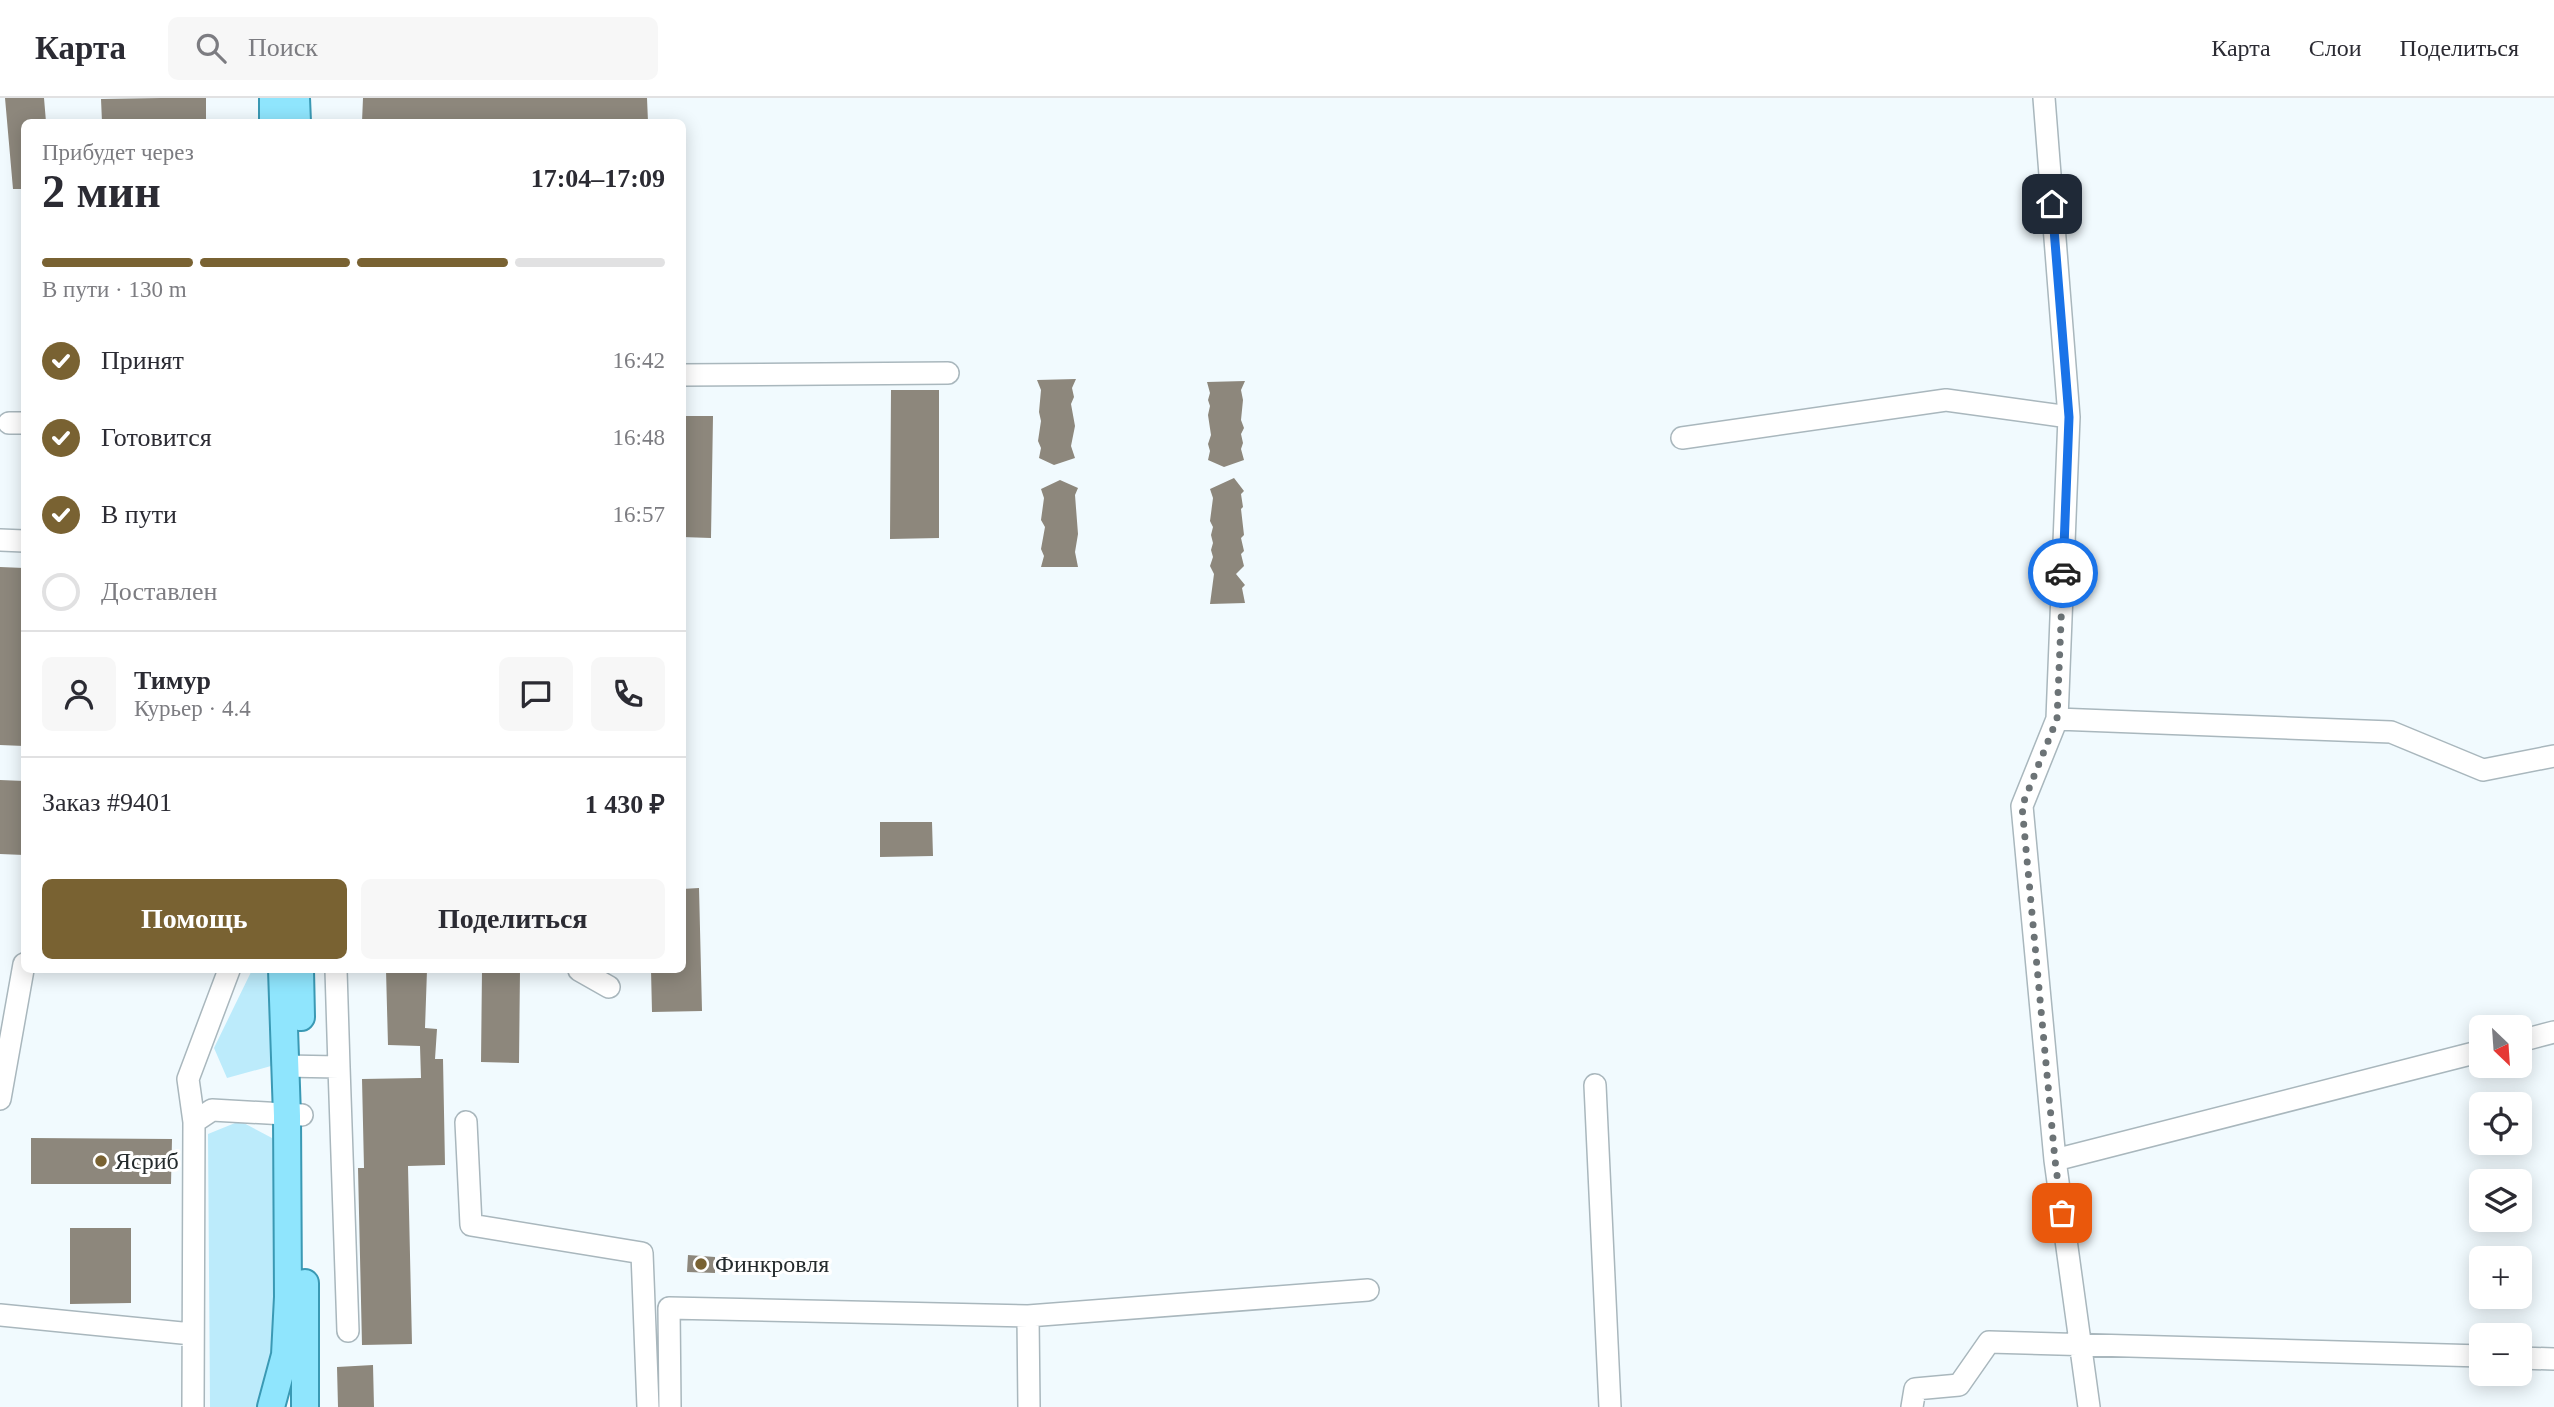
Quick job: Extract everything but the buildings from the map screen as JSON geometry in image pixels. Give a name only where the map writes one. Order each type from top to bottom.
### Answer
[{"type":"main road","points":[[273,98],[273,119]]},
{"type":"main road","points":[[296,98],[296,119]]},
{"type":"main road","points":[[282,973],[293,1066]]},
{"type":"main road","points":[[300,973],[293,1066],[305,1407]]},
{"type":"main road","points":[[271,1407],[285,1355],[294,1115]]},
{"type":"lane","points":[[2044,98],[2069,417],[2057,719],[2022,806],[2055,1160],[2089,1407]]},
{"type":"lane","points":[[686,376],[948,373]]},
{"type":"lane","points":[[1682,438],[1946,400],[2069,417]]},
{"type":"lane","points":[[0,540],[21,541]]},
{"type":"lane","points":[[2057,719],[2391,732],[2483,770],[2554,757]]},
{"type":"lane","points":[[0,1099],[22,973]]},
{"type":"lane","points":[[193,1407],[194,1122],[188,1079],[228,973]]},
{"type":"lane","points":[[336,973],[348,1331]]},
{"type":"lane","points":[[584,973],[609,987]]},
{"type":"lane","points":[[2532,1038],[2554,1032]]},
{"type":"lane","points":[[2055,1160],[2469,1054]]},
{"type":"lane","points":[[293,1066],[340,1067]]},
{"type":"lane","points":[[1595,1085],[1610,1407]]},
{"type":"lane","points":[[194,1122],[212,1110],[294,1115]]},
{"type":"lane","points":[[466,1122],[471,1225],[642,1253],[648,1407]]},
{"type":"lane","points":[[670,1407],[668,1308],[1028,1316],[1368,1290]]},
{"type":"lane","points":[[0,1315],[192,1334]]},
{"type":"lane","points":[[1028,1316],[1029,1407]]},
{"type":"lane","points":[[1912,1407],[1914,1389],[1959,1385],[1989,1342],[2469,1356]]},
{"type":"lane","points":[[2532,1358],[2554,1359]]},
{"type":"shaded area","points":[[251,973],[270,973],[271,1066],[227,1078],[214,1048]]},
{"type":"shaded area","points":[[240,1121],[272,1138],[277,1297],[275,1362],[258,1407],[210,1407],[208,1134]]},
{"type":"way so far","points":[[2062,1213],[2022,806],[2057,719],[2063,573]]},
{"type":"place","name":"Ясриб","points":[[101,1161]]},
{"type":"place","name":"Финкровля","points":[[701,1264]]},
{"type":"route","points":[[2052,204],[2069,417],[2063,573]]}]
